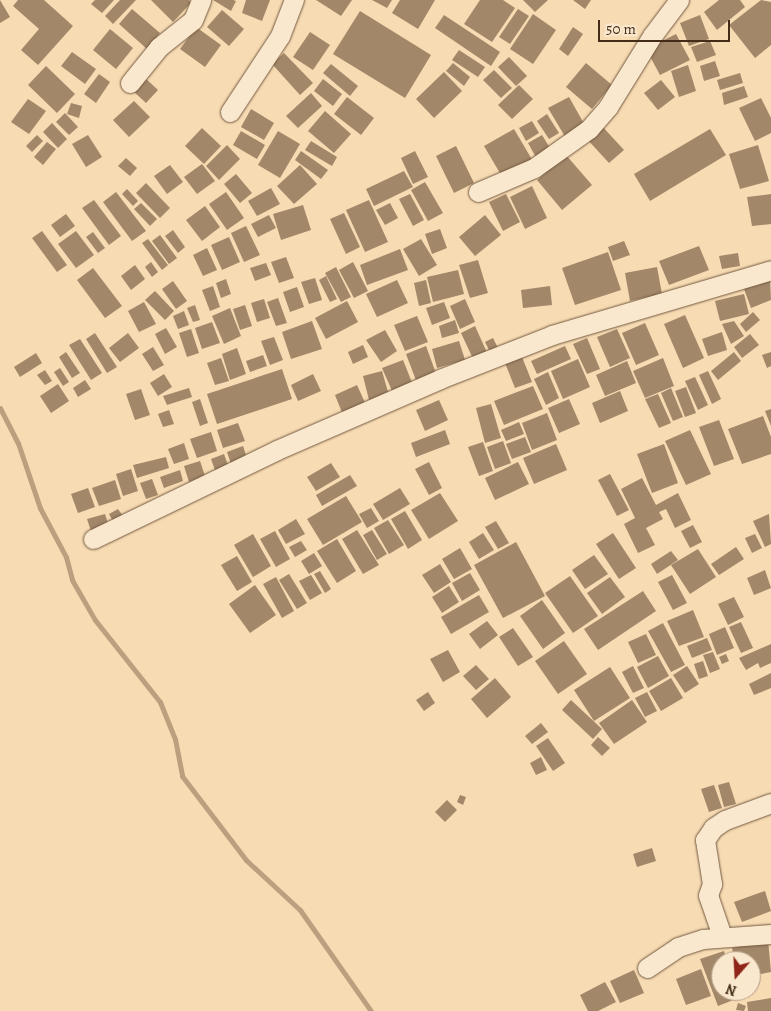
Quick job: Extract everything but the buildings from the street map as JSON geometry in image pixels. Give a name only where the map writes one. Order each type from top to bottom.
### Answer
[{"type":"street","points":[[130,83],[159,47],[193,20],[202,0]]},
{"type":"street","points":[[230,112],[280,36],[294,0]]},
{"type":"street","points":[[478,192],[534,168],[589,129],[608,107],[652,36],[679,0]]},
{"type":"street","points":[[93,539],[259,458],[440,379],[552,335],[771,270]]},
{"type":"street","points":[[722,936],[708,895],[712,884],[705,840],[713,828],[725,820],[771,803]]},
{"type":"street","points":[[647,968],[678,947],[722,936],[771,934]]},
{"type":"waterway","points":[[0,408],[18,443],[40,508],[66,557],[72,580],[95,620],[160,702],[175,739],[182,776],[246,860],[300,910],[371,1011]]}]
